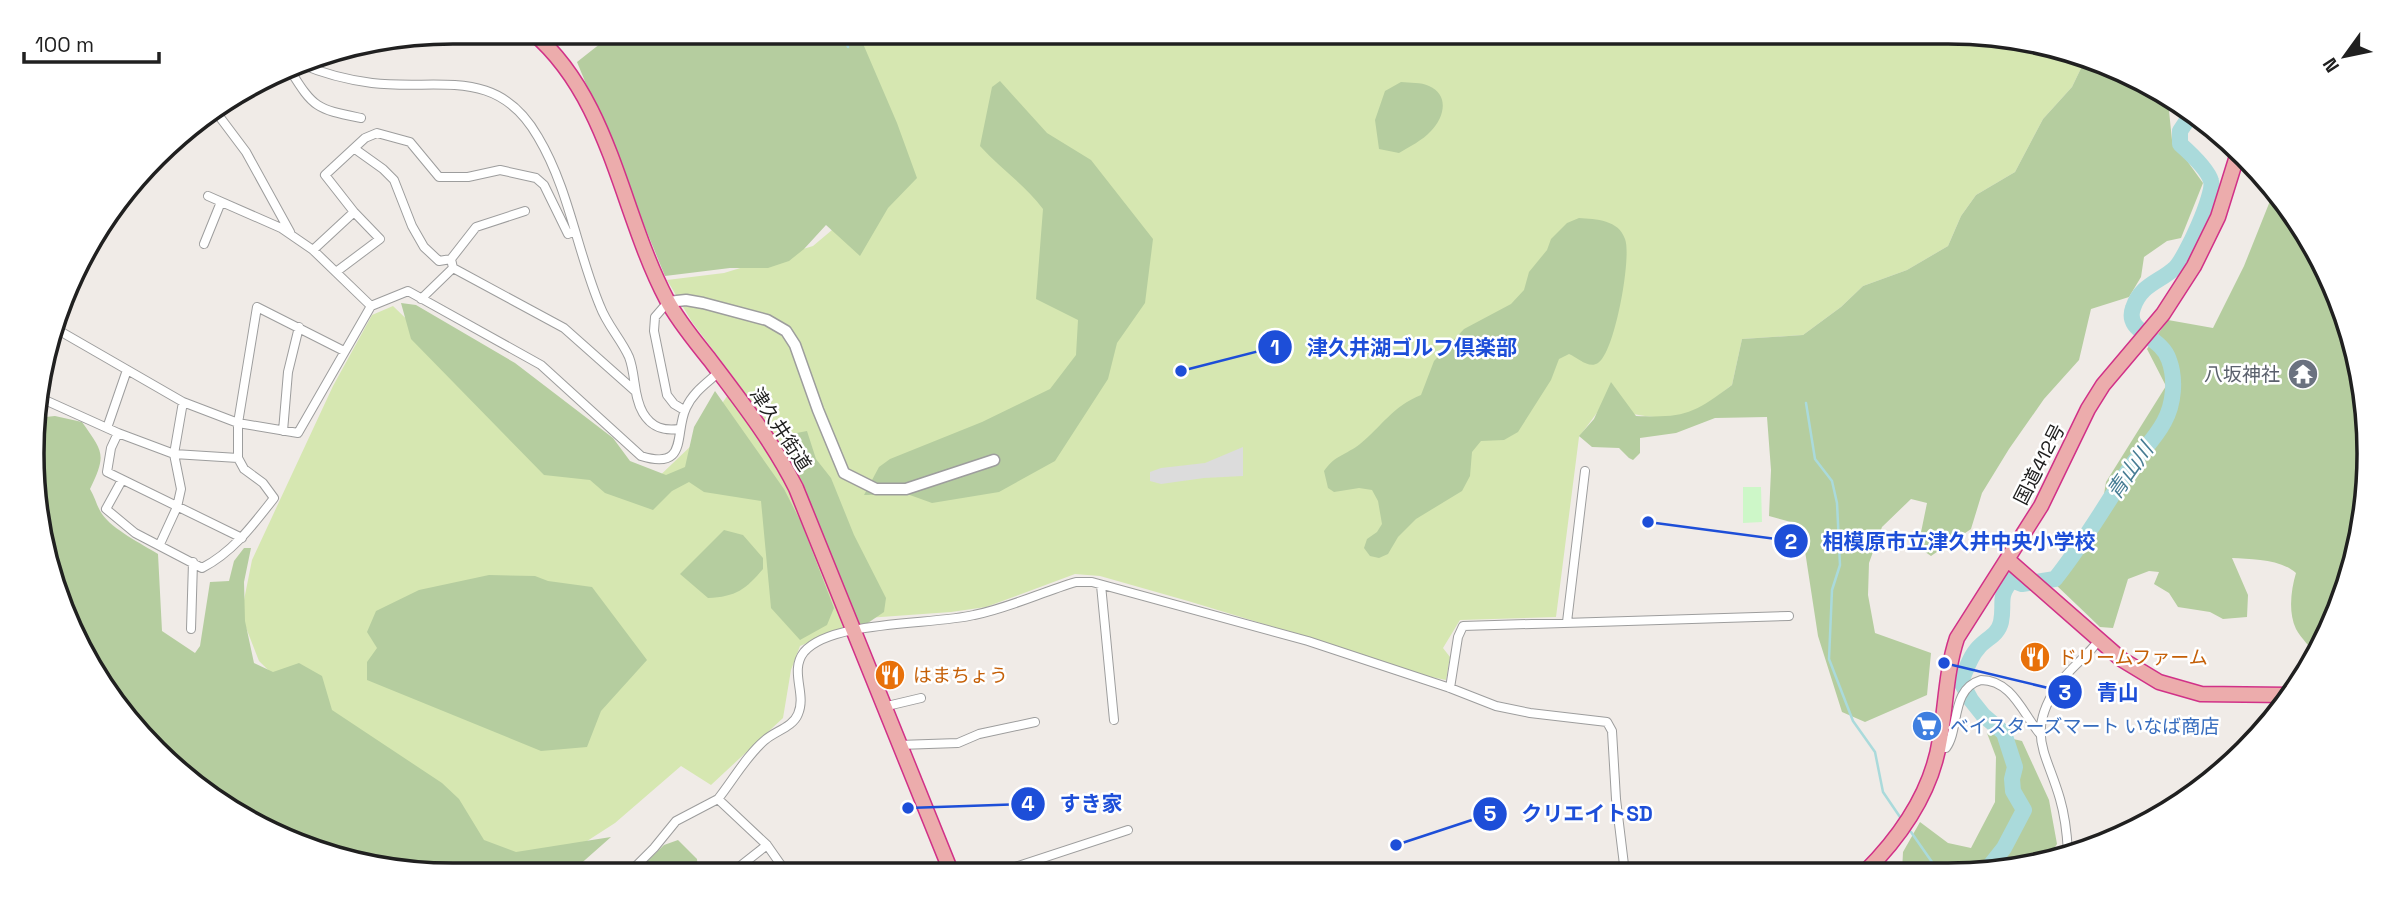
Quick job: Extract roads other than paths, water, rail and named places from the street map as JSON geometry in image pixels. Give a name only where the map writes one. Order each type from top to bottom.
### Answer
[{"type":"highway","name":"津久井街道","points":[[546,44],[572,74],[591,110],[653,271],[668,302],[783,462],[796,488],[947,863]]},
{"type":"highway","name":"国道412号","points":[[1874,863],[1889,848],[1924,792],[1939,747],[1950,661],[1957,638],[2041,506],[2088,409],[2103,386],[2163,314],[2194,266],[2217,217],[2235,162]]},
{"type":"highway","points":[[2008,560],[2099,640],[2146,675],[2172,688],[2201,694],[2278,695]]},
{"type":"street","points":[[315,68],[372,83],[463,84],[483,89],[503,99],[523,114],[539,138],[564,193],[599,306],[630,359],[635,391],[643,413],[654,426],[665,431],[679,429]]},
{"type":"street","points":[[294,76],[310,99],[323,110],[361,118]]},
{"type":"street","points":[[219,117],[246,152],[291,235]]},
{"type":"street","points":[[336,272],[380,239],[354,212],[325,175],[365,138],[377,133],[410,142],[439,177],[468,177],[500,170],[536,178],[544,185],[568,234],[575,231]]},
{"type":"street","points":[[355,149],[394,180],[412,226],[424,247],[439,261],[452,264],[564,328],[635,391]]},
{"type":"street","points":[[208,197],[281,228],[313,250],[372,306]]},
{"type":"street","points":[[204,244],[221,202]]},
{"type":"street","points":[[421,299],[452,264],[476,227],[525,211]]},
{"type":"street","points":[[313,250],[354,212]]},
{"type":"street","points":[[62,332],[183,402],[238,423],[298,433],[372,306],[408,291],[541,365],[641,456],[652,459],[665,458],[676,451],[684,410],[691,398],[719,372]]},
{"type":"street","points":[[684,410],[674,404],[667,395],[654,331],[655,317],[668,302],[686,300],[767,320],[786,331],[795,345],[844,473],[855,479],[876,489],[906,489],[993,460]]},
{"type":"street","points":[[122,480],[106,509],[135,533],[202,568],[216,560],[242,538],[274,498],[263,483],[244,469],[238,458],[238,423],[257,307],[344,351]]},
{"type":"street","points":[[283,430],[288,372],[299,327]]},
{"type":"street","points":[[107,428],[127,370]]},
{"type":"street","points":[[47,401],[118,433],[174,454],[238,458]]},
{"type":"street","points":[[160,544],[177,507],[181,489],[174,454],[183,402]]},
{"type":"street","points":[[118,433],[111,448],[107,472],[242,538]]},
{"type":"street","points":[[1567,622],[1585,471]]},
{"type":"street","points":[[191,629],[193,562]]},
{"type":"street","points":[[639,863],[676,821],[718,799],[764,741],[798,716],[801,697],[797,678],[799,664],[803,654],[820,640],[853,631],[971,616],[1076,582],[1101,585],[1308,641],[1496,706],[1607,722],[1612,731],[1624,863]]},
{"type":"street","points":[[1101,585],[1114,720]]},
{"type":"street","points":[[1450,688],[1458,637],[1463,626],[1789,616]]},
{"type":"street","points":[[2067,845],[2063,809],[2044,753],[2040,734],[2041,721],[2055,689],[2099,640]]},
{"type":"street","points":[[1939,747],[1946,748],[1949,743],[1958,706],[1968,688],[1981,680],[1995,683],[2016,699],[2040,734]]},
{"type":"street","points":[[883,707],[921,698]]},
{"type":"street","points":[[899,745],[958,743],[979,734],[1035,722]]},
{"type":"street","points":[[718,799],[767,845],[780,863]]},
{"type":"street","points":[[1028,863],[1128,831]]},
{"type":"street","points":[[744,863],[767,845]]},
{"type":"waterway","name":"青山川","points":[[1994,861],[2004,848],[2024,810],[2013,791],[2015,767],[2004,733],[1983,715],[1961,682],[1976,651],[2000,626],[2003,596],[2007,586],[2012,580],[2022,584],[2055,579],[2167,415],[2173,383],[2169,360],[2159,345],[2138,329],[2132,316],[2136,300],[2141,294],[2180,262],[2208,199],[2211,188],[2209,177],[2198,161],[2180,144],[2180,131],[2187,121]]},
{"type":"waterway","points":[[1806,403],[1815,459],[1832,481],[1837,503],[1840,565],[1832,590],[1829,659],[1853,721],[1875,752],[1883,792],[1900,817]]},
{"type":"waterway","points":[[1911,832],[1933,863]]},
{"type":"place","name":"津久井湖ゴルフ倶楽部","points":[[1181,371]]},
{"type":"place","name":"八坂神社","points":[[2303,374]]},
{"type":"place","name":"相模原市立津久井中央小学校","points":[[1648,522]]},
{"type":"place","name":"ドリームファーム","points":[[2035,657]]},
{"type":"place","name":"青山","points":[[1944,663]]},
{"type":"place","name":"はまちょう","points":[[890,675]]},
{"type":"place","name":"ベイスターズマート いなば商店","points":[[1927,726]]},
{"type":"place","name":"すき家","points":[[908,808]]},
{"type":"place","name":"クリエイトSD","points":[[1396,845]]}]
